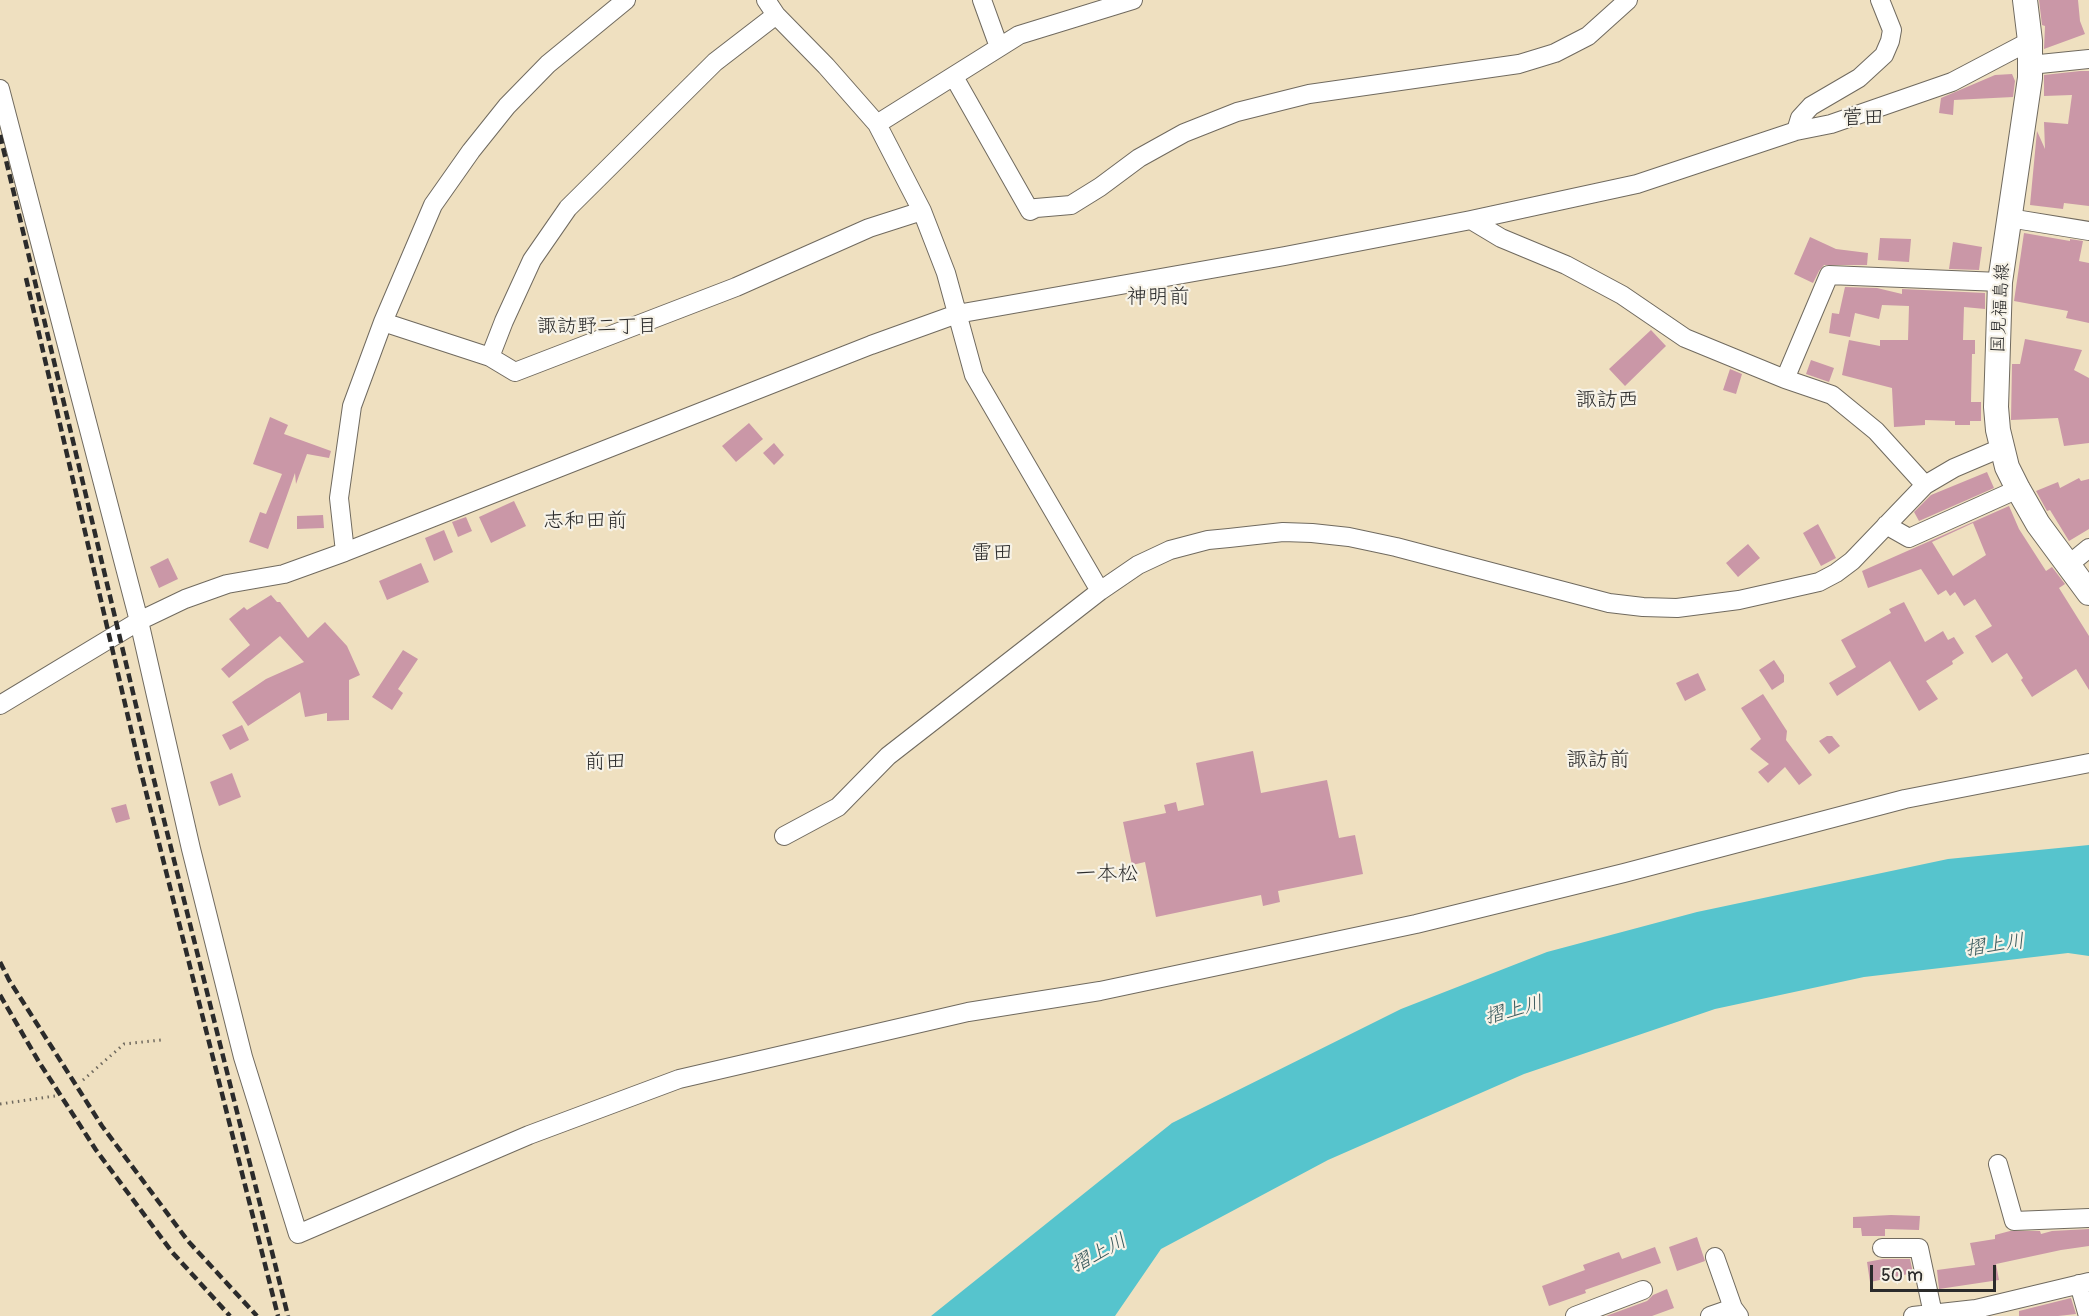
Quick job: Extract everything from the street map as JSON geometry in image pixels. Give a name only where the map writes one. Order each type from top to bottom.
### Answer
[{"type":"main road","name":"国見福島線","points":[[2025,0],[2030,41],[2030,65],[2000,282],[1996,407],[2001,448],[2018,489],[2038,524],[2067,566],[2089,592]]},
{"type":"street","points":[[345,552],[339,498],[352,406],[383,322],[433,205],[471,151],[507,106],[548,64],[626,0]]},
{"type":"street","points":[[982,0],[999,47]]},
{"type":"street","points":[[877,124],[1019,34],[1133,0]]},
{"type":"street","points":[[954,77],[1030,211],[1036,208],[1071,205],[1139,158],[1184,133],[1237,112],[1310,94],[1518,64],[1555,53],[1588,36],[1628,0]]},
{"type":"street","points":[[1796,131],[1800,118],[1811,106],[1858,78],[1884,55],[1892,30],[1880,0]]},
{"type":"street","points":[[490,357],[532,260],[568,208],[771,8],[877,124],[922,211],[946,273],[974,375],[1100,591]]},
{"type":"street","points":[[0,705],[139,621],[185,599],[227,584],[284,574],[345,552],[860,349],[957,314],[1285,256],[1471,220],[1637,184],[1796,131],[1831,124],[1952,82],[2030,41]]},
{"type":"street","points":[[2030,65],[2089,59]]},
{"type":"street","points":[[0,89],[139,621],[191,849],[243,1057],[298,1234],[529,1136],[679,1079],[968,1012],[1100,991],[1416,924],[1624,873],[1905,799],[2089,764]]},
{"type":"street","points":[[383,322],[490,357],[515,372],[736,287],[869,228],[922,211]]},
{"type":"street","points":[[2008,218],[2089,231]]},
{"type":"street","points":[[1471,220],[1501,238],[1566,265],[1622,295],[1685,338],[1785,379],[1832,395],[1876,431],[1925,485]]},
{"type":"street","points":[[1785,379],[1829,275],[2000,282]]},
{"type":"street","points":[[784,836],[838,807],[888,756],[1100,591],[1138,565],[1170,550],[1208,540],[1283,532],[1349,537],[1396,547],[1609,603],[1677,608],[1740,600],[1819,582],[1852,561],[1925,485],[1954,468],[2001,448]]},
{"type":"street","points":[[1886,525],[1909,538],[2018,489]]},
{"type":"street","points":[[2067,566],[2089,548]]},
{"type":"street","points":[[1998,1164],[2014,1221],[2089,1218]]},
{"type":"street","points":[[1882,1248],[1919,1248],[1926,1315],[1976,1309],[2084,1283],[2088,1316]]},
{"type":"street","points":[[1710,1316],[1736,1312],[1715,1257]]},
{"type":"street","points":[[1575,1316],[1643,1290]]},
{"type":"path","points":[[83,1080],[124,1044],[161,1040]]},
{"type":"path","points":[[0,1104],[55,1096]]},
{"type":"water","name":"摺上川","points":[[2089,845],[2089,956],[2068,953],[1864,977],[1715,1009],[1524,1074],[1328,1160],[1161,1249],[1115,1316],[931,1316],[1172,1123],[1401,1009],[1547,952],[1697,912],[1948,859]]},
{"type":"building","points":[[2039,0],[2078,0],[2080,21],[2085,34],[2044,49],[2045,26],[2042,25]]},
{"type":"building","points":[[2089,71],[2089,206],[2064,203],[2063,209],[2030,205],[2037,131],[2045,149],[2044,122],[2068,124],[2072,95],[2044,96],[2044,75]]},
{"type":"building","points":[[2012,74],[2015,81],[2013,97],[1954,100],[1953,115],[1939,113],[1941,98],[1995,75]]},
{"type":"building","points":[[2024,233],[2083,241],[2079,261],[2089,263],[2089,323],[2066,318],[2068,311],[2014,301]]},
{"type":"building","points":[[1810,237],[1836,249],[1868,253],[1867,265],[1824,265],[1813,283],[1794,274]]},
{"type":"building","points":[[1880,238],[1911,239],[1909,262],[1878,260]]},
{"type":"building","points":[[1953,242],[1982,247],[1979,270],[1949,269]]},
{"type":"building","points":[[1845,287],[1877,288],[1902,294],[1902,289],[1985,293],[1985,309],[1964,307],[1963,340],[1975,340],[1975,354],[1972,354],[1971,402],[1981,402],[1981,421],[1970,421],[1970,425],[1955,425],[1955,421],[1925,420],[1925,425],[1894,427],[1892,388],[1842,375],[1849,340],[1880,346],[1880,340],[1908,340],[1909,306],[1882,305],[1879,319],[1855,313],[1850,337],[1829,333],[1832,313],[1839,314]]},
{"type":"building","points":[[1651,330],[1666,346],[1625,386],[1609,369]]},
{"type":"building","points":[[2025,339],[2082,350],[2074,370],[2089,378],[2089,443],[2064,446],[2058,418],[2011,420],[2012,364],[2020,364]]},
{"type":"building","points":[[1811,360],[1834,368],[1829,382],[1806,374]]},
{"type":"building","points":[[1730,369],[1742,374],[1736,394],[1723,390]]},
{"type":"building","points":[[270,417],[288,425],[284,434],[331,451],[329,458],[307,454],[296,484],[295,473],[268,549],[249,542],[260,512],[266,514],[282,474],[253,464]]},
{"type":"building","points":[[749,423],[763,439],[736,462],[722,446]]},
{"type":"building","points":[[774,443],[784,455],[774,465],[763,453]]},
{"type":"building","points":[[1987,472],[1994,488],[1919,521],[1914,512],[1931,495]]},
{"type":"building","points":[[2079,478],[2081,481],[2089,479],[2089,529],[2069,541],[2050,510],[2047,511],[2036,491],[2058,482],[2060,488]]},
{"type":"building","points":[[514,501],[526,526],[491,543],[479,517]]},
{"type":"building","points":[[2009,506],[2019,529],[2046,571],[2052,567],[2065,584],[2059,588],[2089,636],[2089,690],[2076,669],[2032,697],[2007,653],[1992,663],[1975,636],[1992,626],[1975,599],[1964,606],[1955,592],[1950,596],[1946,590],[1938,595],[1921,569],[1868,588],[1862,571]],"holes":[[[1973,523],[1986,555],[1953,576],[1932,542]]]},
{"type":"building","points":[[323,515],[324,528],[297,529],[297,516]]},
{"type":"building","points":[[466,517],[472,531],[458,537],[452,522]]},
{"type":"building","points":[[1818,524],[1836,558],[1821,566],[1803,533]]},
{"type":"building","points":[[444,530],[453,552],[434,561],[425,538]]},
{"type":"building","points":[[1748,544],[1760,558],[1738,577],[1726,563]]},
{"type":"building","points":[[168,558],[178,579],[159,588],[150,567]]},
{"type":"building","points":[[421,563],[429,582],[387,600],[379,581]]},
{"type":"building","points":[[271,595],[277,602],[280,602],[308,638],[325,622],[347,646],[360,675],[349,680],[349,720],[327,721],[327,713],[305,717],[300,692],[248,726],[232,702],[266,679],[304,662],[280,636],[229,678],[221,669],[250,645],[229,619],[244,607],[247,610]]},
{"type":"building","points":[[1904,602],[1925,642],[1943,631],[1948,640],[1954,637],[1964,653],[1952,661],[1953,664],[1926,681],[1938,699],[1919,711],[1890,661],[1837,696],[1829,683],[1856,667],[1841,640],[1891,613],[1889,609]]},
{"type":"building","points":[[403,650],[418,659],[398,689],[403,693],[392,710],[372,697]]},
{"type":"building","points":[[1774,660],[1784,675],[1784,682],[1772,690],[1759,670]]},
{"type":"building","points":[[1698,673],[1706,690],[1685,701],[1676,683]]},
{"type":"building","points":[[1763,694],[1787,731],[1786,740],[1812,775],[1799,785],[1785,767],[1768,783],[1758,772],[1769,764],[1750,749],[1761,739],[1741,708]]},
{"type":"building","points":[[242,725],[249,740],[230,750],[222,735]]},
{"type":"building","points":[[1832,736],[1840,746],[1829,754],[1819,741]]},
{"type":"building","points":[[1253,751],[1261,793],[1327,780],[1339,838],[1355,835],[1363,874],[1278,891],[1280,902],[1263,906],[1261,895],[1156,917],[1145,862],[1132,865],[1123,822],[1166,813],[1164,805],[1176,802],[1178,811],[1204,805],[1196,763]]},
{"type":"building","points":[[232,773],[241,797],[219,806],[210,782]]},
{"type":"building","points":[[126,804],[130,819],[116,823],[111,808]]},
{"type":"building","points":[[1920,1216],[1919,1230],[1885,1229],[1885,1236],[1862,1236],[1861,1228],[1853,1228],[1853,1217]]},
{"type":"building","points":[[2089,1229],[2089,1246],[1996,1264],[1999,1280],[1939,1289],[1937,1270],[1975,1265],[1970,1243],[1995,1239],[1995,1235],[2010,1231],[2040,1231],[2041,1234],[2052,1231]]},
{"type":"building","points":[[1697,1237],[1705,1261],[1677,1271],[1669,1247]]},
{"type":"building","points":[[1655,1247],[1661,1263],[1585,1290],[1586,1293],[1549,1306],[1542,1286],[1585,1270],[1583,1265],[1619,1252],[1622,1259]]},
{"type":"building","points":[[1883,1259],[1910,1259],[1913,1273],[1870,1282],[1867,1262]]},
{"type":"building","points":[[1667,1289],[1674,1308],[1652,1316],[1606,1316],[1647,1301],[1653,1295]]},
{"type":"building","points":[[2071,1298],[2076,1314],[2019,1316],[2019,1311]]},
{"type":"railway","points":[[0,135],[150,764],[288,1316]]},
{"type":"railway","points":[[26,278],[139,764],[278,1316]]},
{"type":"railway","points":[[0,962],[9,980],[102,1126],[188,1241],[257,1316]]},
{"type":"railway","points":[[0,995],[39,1062],[96,1150],[172,1252],[230,1316]]},
{"type":"district","name":"菅田","points":[[1863,119]]},
{"type":"district","name":"神明前","points":[[1158,298]]},
{"type":"district","name":"諏訪野二丁目","points":[[597,327]]},
{"type":"district","name":"諏訪西","points":[[1607,401]]},
{"type":"district","name":"志和田前","points":[[585,522]]},
{"type":"district","name":"雷田","points":[[992,554]]},
{"type":"district","name":"諏訪前","points":[[1598,761]]},
{"type":"district","name":"前田","points":[[605,763]]},
{"type":"district","name":"一本松","points":[[1107,875]]}]
